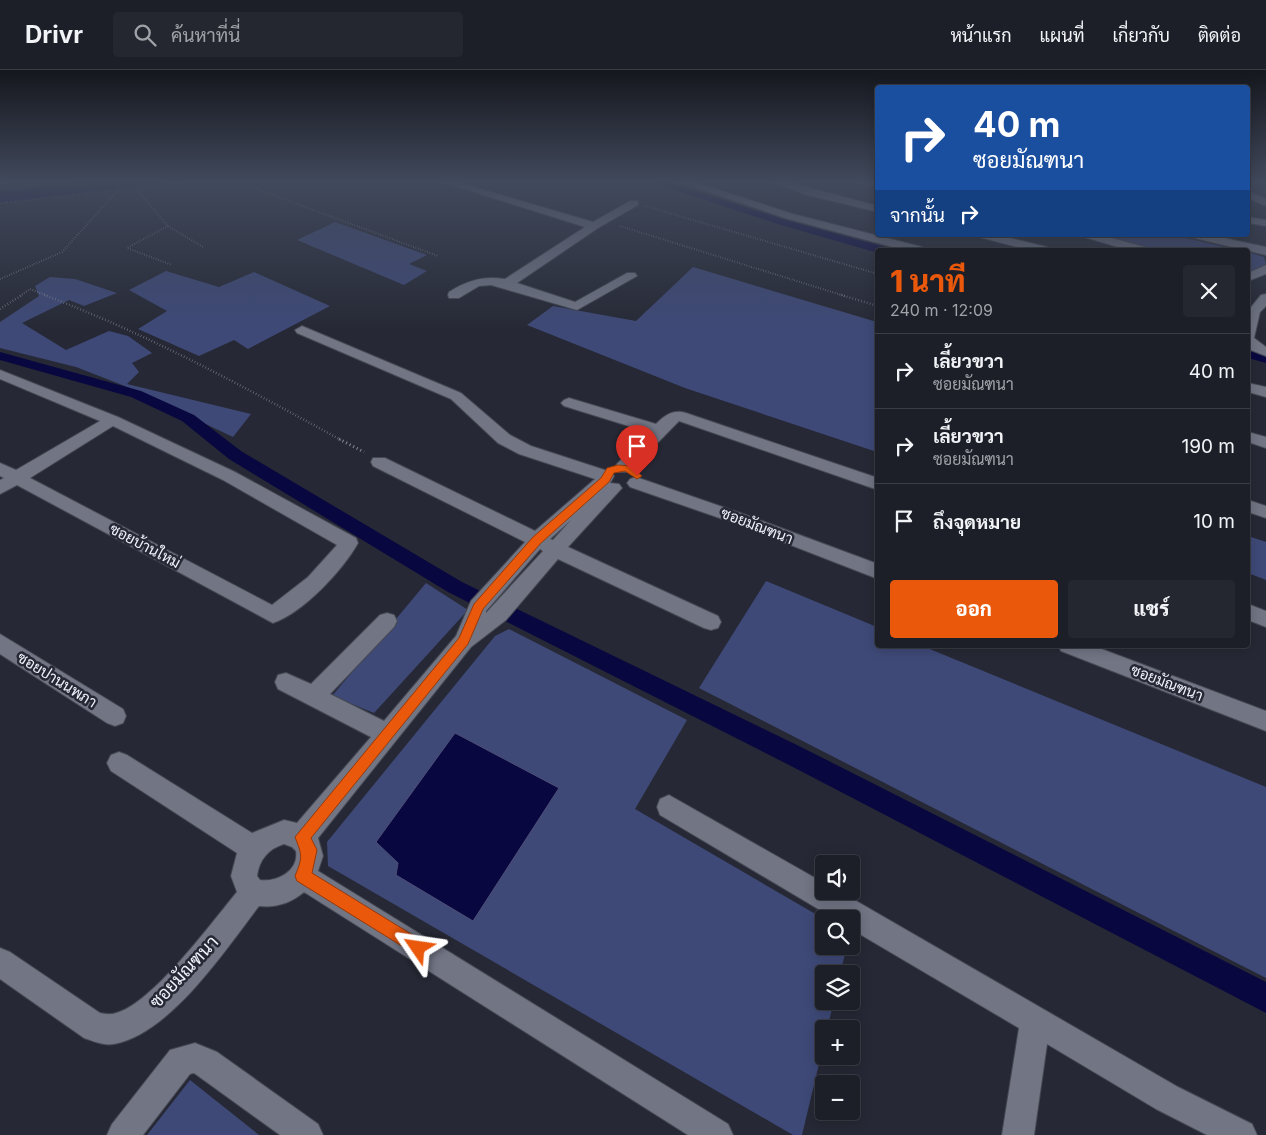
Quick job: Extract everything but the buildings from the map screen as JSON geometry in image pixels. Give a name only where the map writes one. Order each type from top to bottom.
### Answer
[{"type":"street","points":[[505,285],[587,231]]},
{"type":"street","points":[[844,231],[910,248]]},
{"type":"street","points":[[898,245],[905,237]]},
{"type":"street","points":[[991,237],[1035,248]]},
{"type":"street","points":[[1095,237],[1134,248]]},
{"type":"street","points":[[1202,237],[1249,248]]},
{"type":"street","points":[[1250,248],[1266,252]]},
{"type":"street","points":[[1250,276],[1266,269]]},
{"type":"street","points":[[454,295],[479,282],[505,285],[577,306],[631,276]]},
{"type":"street","points":[[1250,334],[1266,298]]},
{"type":"street","points":[[302,330],[456,396],[504,439],[525,450],[628,488],[636,483]]},
{"type":"street","points":[[1250,342],[1252,345],[1266,352]]},
{"type":"street","points":[[0,374],[112,420]]},
{"type":"street","points":[[1250,388],[1266,392]]},
{"type":"street","points":[[568,403],[659,430]]},
{"type":"street","points":[[302,837],[464,641],[499,614],[555,549],[608,481],[610,470],[623,468],[671,418],[680,416],[875,483]]},
{"type":"street","points":[[0,488],[112,420]]},
{"type":"street","name":"ซอยบ้านใหม่","points":[[0,468],[273,614],[289,605],[331,567],[349,543],[229,476],[112,420]]},
{"type":"street","points":[[1250,438],[1266,442]]},
{"type":"street","points":[[371,457],[555,549],[711,622]]},
{"type":"street","name":"ซอยมัณฑนา","points":[[623,468],[635,473],[636,483],[731,516],[875,571]]},
{"type":"street","points":[[464,641],[478,607],[537,540],[608,481]]},
{"type":"street","points":[[1250,507],[1266,512]]},
{"type":"street","points":[[1250,613],[1266,618]]},
{"type":"street","points":[[315,695],[387,621]]},
{"type":"street","name":"ซอยปานนพภา","points":[[0,643],[115,716]]},
{"type":"street","name":"ซอยมัณฑนา","points":[[1076,648],[1266,721]]},
{"type":"street","points":[[286,682],[315,695],[388,734]]},
{"type":"street","points":[[119,763],[254,848]]},
{"type":"street","points":[[669,807],[1167,1098],[1241,1135]]},
{"type":"street","points":[[284,832],[302,837],[309,850],[307,867],[302,876],[290,887],[274,895],[254,892],[244,878],[246,863],[254,848],[263,840],[284,832]]},
{"type":"street","points":[[302,876],[718,1135]]},
{"type":"street","name":"ซอยมัณฑนา","points":[[0,962],[95,1027],[113,1029],[132,1022],[165,997],[254,892]]},
{"type":"street","points":[[1018,1135],[1036,1021]]},
{"type":"street","points":[[123,1135],[181,1062],[195,1058],[206,1063],[307,1135]]},
{"type":"path","points":[[0,279],[62,252],[82,231]]},
{"type":"path","points":[[159,231],[127,248],[172,265]]},
{"type":"path","points":[[176,231],[203,247]]},
{"type":"path","points":[[370,231],[438,256]]},
{"type":"path","points":[[634,231],[875,305]]},
{"type":"path","points":[[729,231],[875,273]]},
{"type":"path","points":[[0,308],[30,289],[103,317],[198,362],[371,457]]},
{"type":"shaded area","points":[[317,231],[359,231],[427,255],[409,264],[427,271],[404,285],[297,240]]},
{"type":"shaded area","points":[[1111,237],[1182,237],[1229,248],[1147,248]]},
{"type":"shaded area","points":[[1250,253],[1264,257],[1266,264],[1250,272]]},
{"type":"shaded area","points":[[693,267],[875,321],[875,451],[685,388],[527,325],[553,306],[636,321]]},
{"type":"shaded area","points":[[166,271],[219,287],[254,272],[330,306],[248,349],[234,340],[199,356],[138,329],[167,311],[129,290]]},
{"type":"shaded area","points":[[50,277],[75,279],[117,293],[84,306],[69,300],[22,323],[66,350],[109,331],[128,336],[152,353],[132,363],[139,372],[127,384],[251,414],[233,437],[130,388],[76,367],[0,348],[0,322],[39,296],[35,286]]},
{"type":"shaded area","points":[[1250,537],[1266,542],[1266,580],[1250,574]]},
{"type":"shaded area","points":[[766,581],[875,626],[875,648],[927,648],[1266,787],[1266,978],[699,688]]},
{"type":"shaded area","points":[[426,583],[468,610],[374,713],[332,696]]},
{"type":"shaded area","points":[[509,629],[687,720],[635,809],[815,914],[815,955],[845,955],[842,965],[815,965],[815,1010],[832,1010],[829,1020],[815,1020],[815,1065],[819,1065],[802,1135],[793,1135],[328,866],[327,842],[495,636]]},
{"type":"shaded area","points":[[455,733],[559,788],[473,921],[396,875],[398,863],[376,842]]},
{"type":"shaded area","points":[[190,1080],[259,1135],[147,1135]]},
{"type":"waterway","points":[[812,231],[875,248]]},
{"type":"waterway","points":[[1250,355],[1266,359]]},
{"type":"waterway","points":[[0,356],[136,394],[188,418],[235,455],[455,587],[797,757],[1266,998]]},
{"type":"route","points":[[418,948],[302,876],[309,858],[307,842],[302,837],[464,641],[478,607],[537,540],[567,511],[605,480],[605,476],[610,470],[628,468],[637,476]]}]
